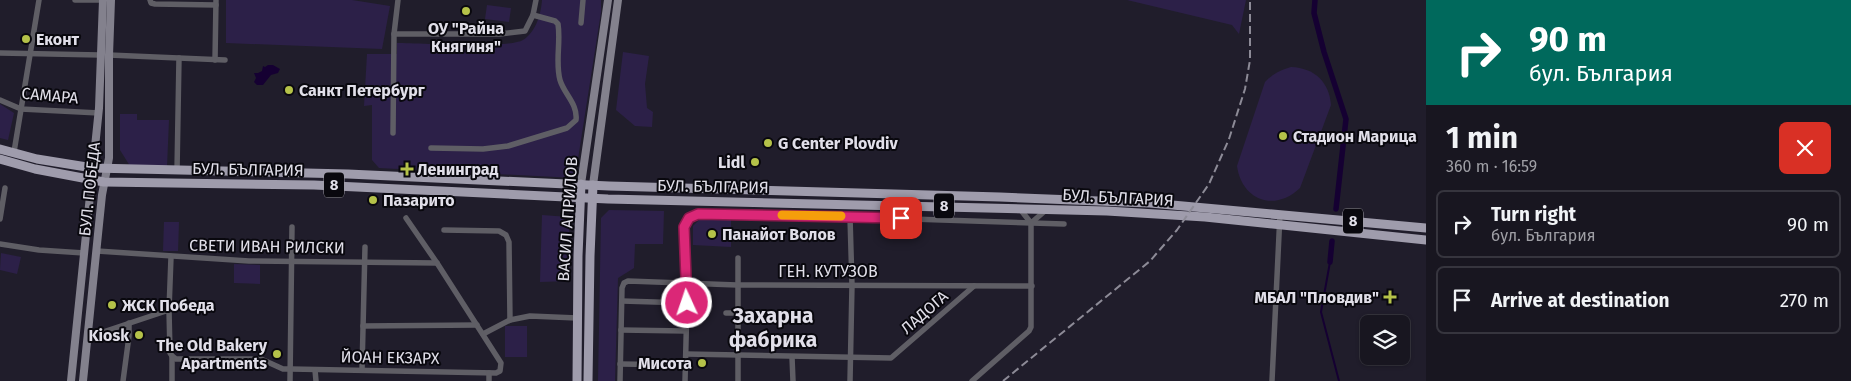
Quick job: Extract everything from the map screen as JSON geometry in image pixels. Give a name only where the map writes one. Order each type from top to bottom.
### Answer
[{"type":"main road","name":"БУЛ. ПОБЕДА","points":[[83,381],[104,182],[109,158],[103,0]]},
{"type":"main road","name":"БУЛ. ПОБЕДА","points":[[71,381],[111,0]]},
{"type":"main road","name":"ВАСИЛ АПРИЛОВ","points":[[577,381],[581,184],[607,0]]},
{"type":"main road","name":"ВАСИЛ АПРИЛОВ","points":[[588,381],[593,185],[618,0]]},
{"type":"main road","name":"БУЛ. БЪЛГАРИЯ","points":[[0,148],[37,159],[93,168],[348,174],[593,185],[863,192],[1141,203],[1426,228]]},
{"type":"main road","name":"БУЛ. БЪЛГАРИЯ","points":[[0,159],[35,169],[104,182],[314,185],[592,199],[1018,208],[1159,213],[1426,240]]},
{"type":"main road","points":[[862,205],[863,192]]},
{"type":"street","points":[[14,152],[39,0]]},
{"type":"street","points":[[76,0],[103,0]]},
{"type":"street","points":[[150,0],[151,3],[155,4],[216,2],[215,60]]},
{"type":"street","points":[[393,133],[394,34],[398,0]]},
{"type":"street","points":[[394,34],[459,35],[513,33],[525,30],[533,14],[536,0]]},
{"type":"street","points":[[581,23],[583,0]]},
{"type":"street","points":[[431,148],[483,149],[508,146],[567,128],[573,124],[576,120],[575,108],[562,84],[558,72],[558,24],[556,21],[533,14]]},
{"type":"street","points":[[0,52],[225,60]]},
{"type":"street","points":[[177,171],[180,58]]},
{"type":"street","name":"САМАРА","points":[[0,100],[21,109],[99,113]]},
{"type":"street","points":[[0,219],[5,188]]},
{"type":"street","points":[[972,381],[1029,331],[1032,322],[1031,223],[1018,208]]},
{"type":"street","points":[[1031,223],[1047,209]]},
{"type":"street","name":"БУЛ. БЪЛГАРИЯ","points":[[686,283],[684,227],[689,218],[698,214],[850,216],[1064,224]]},
{"type":"street","points":[[1272,381],[1280,214]]},
{"type":"street","points":[[850,216],[852,285],[850,381]]},
{"type":"street","points":[[406,218],[501,363],[500,371],[489,373],[489,381]]},
{"type":"street","points":[[290,381],[292,227]]},
{"type":"street","points":[[444,230],[499,231],[506,235],[509,242],[510,320]]},
{"type":"street","points":[[0,244],[39,250],[84,253]]},
{"type":"street","points":[[362,370],[365,247]]},
{"type":"street","name":"СВЕТИ ИВАН РИЛСКИ","points":[[97,251],[249,261],[437,264]]},
{"type":"street","points":[[170,257],[169,310],[172,381]]},
{"type":"street","points":[[738,258],[738,381]]},
{"type":"street","name":"ГЕН. КУТУЗОВ","points":[[622,301],[624,283],[1032,286]]},
{"type":"street","points":[[685,381],[686,283]]},
{"type":"street","name":"ЛАДОГА","points":[[851,357],[891,358],[974,286]]},
{"type":"street","points":[[620,381],[622,301],[687,303]]},
{"type":"street","points":[[88,335],[169,310]]},
{"type":"street","points":[[726,313],[737,313]]},
{"type":"street","points":[[483,334],[510,320],[530,316],[577,318]]},
{"type":"street","points":[[123,381],[130,336],[129,323]]},
{"type":"street","points":[[363,326],[477,325]]},
{"type":"street","points":[[621,330],[686,331]]},
{"type":"street","points":[[686,354],[851,357]]},
{"type":"street","name":"ЙОАН ЕКЗАРХ","points":[[172,356],[176,358],[262,359],[278,367],[291,369],[489,373]]},
{"type":"street","points":[[792,357],[793,381]]},
{"type":"street","points":[[620,364],[685,365]]},
{"type":"street","points":[[315,370],[316,381]]},
{"type":"shaded area","points":[[226,0],[352,0],[390,6],[382,49],[226,43]]},
{"type":"shaded area","points":[[542,0],[601,0],[601,12],[575,178],[379,168],[372,160],[372,105],[364,106],[367,54],[397,54],[397,43],[482,45],[514,43],[528,37],[537,22]]},
{"type":"shaded area","points":[[1127,0],[1246,0],[1239,34],[1232,25]]},
{"type":"shaded area","points":[[487,5],[511,8],[509,22],[485,19]]},
{"type":"shaded area","points":[[623,52],[649,56],[645,84],[647,108],[653,112],[652,127],[635,126],[616,110]]},
{"type":"shaded area","points":[[273,65],[280,69],[278,73],[271,75],[263,85],[257,85],[254,82],[256,78],[254,73],[262,71],[263,66]]},
{"type":"shaded area","name":"Стадион Марица","points":[[1291,67],[1314,73],[1324,83],[1331,105],[1300,188],[1280,200],[1270,201],[1253,195],[1245,188],[1237,166],[1265,82],[1283,69]]},
{"type":"shaded area","points":[[0,104],[14,113],[8,140],[0,138]]},
{"type":"shaded area","points":[[120,114],[137,114],[137,120],[169,120],[167,167],[130,166],[120,150]]},
{"type":"shaded area","points":[[609,210],[664,211],[663,244],[635,244],[634,268],[618,278],[615,381],[598,381],[601,218]]},
{"type":"shaded area","points":[[542,215],[569,217],[570,281],[540,282]]},
{"type":"shaded area","points":[[731,218],[731,247],[693,245],[693,226],[700,219]]},
{"type":"shaded area","points":[[164,222],[179,222],[178,251],[163,251]]},
{"type":"shaded area","points":[[1,253],[21,257],[17,274],[0,270]]},
{"type":"shaded area","points":[[234,264],[260,265],[260,284],[234,283]]},
{"type":"shaded area","points":[[505,326],[527,326],[527,357],[505,357]]},
{"type":"waterway","points":[[1315,0],[1314,13],[1324,52],[1346,119],[1336,209]]},
{"type":"waterway","points":[[1330,262],[1332,241]]},
{"type":"waterway","points":[[1330,262],[1321,312],[1339,381]]},
{"type":"railway","points":[[1003,381],[1150,261],[1177,230],[1209,184],[1229,139],[1245,89],[1250,60],[1250,0]]},
{"type":"slow traffic","points":[[782,215],[841,216]]},
{"type":"place","name":"ОУ \"Райна Княгиня\"","points":[[466,11]]},
{"type":"place","name":"Еконт","points":[[26,39]]},
{"type":"place","name":"Санкт Петербург","points":[[289,90]]},
{"type":"place","name":"Стадион Марица","points":[[1283,136]]},
{"type":"place","name":"G Center Plovdiv","points":[[768,143]]},
{"type":"place","name":"Lidl","points":[[755,162]]},
{"type":"place","name":"Ленинград","points":[[407,169]]},
{"type":"place","name":"Пазарито","points":[[373,200]]},
{"type":"place","name":"Панайот Волов","points":[[712,234]]},
{"type":"place","name":"МБАЛ \"Пловдив\"","points":[[1390,297]]},
{"type":"place","name":"ЖСК Победа","points":[[112,305]]},
{"type":"place","name":"Kiosk","points":[[139,335]]},
{"type":"place","name":"The Old Bakery Apartments","points":[[277,354]]},
{"type":"place","name":"Мисота","points":[[702,363]]},
{"type":"district","name":"Захарна фабрика","points":[[773,328]]},
{"type":"route","points":[[687,303],[684,227],[689,218],[698,214],[901,218]]}]
